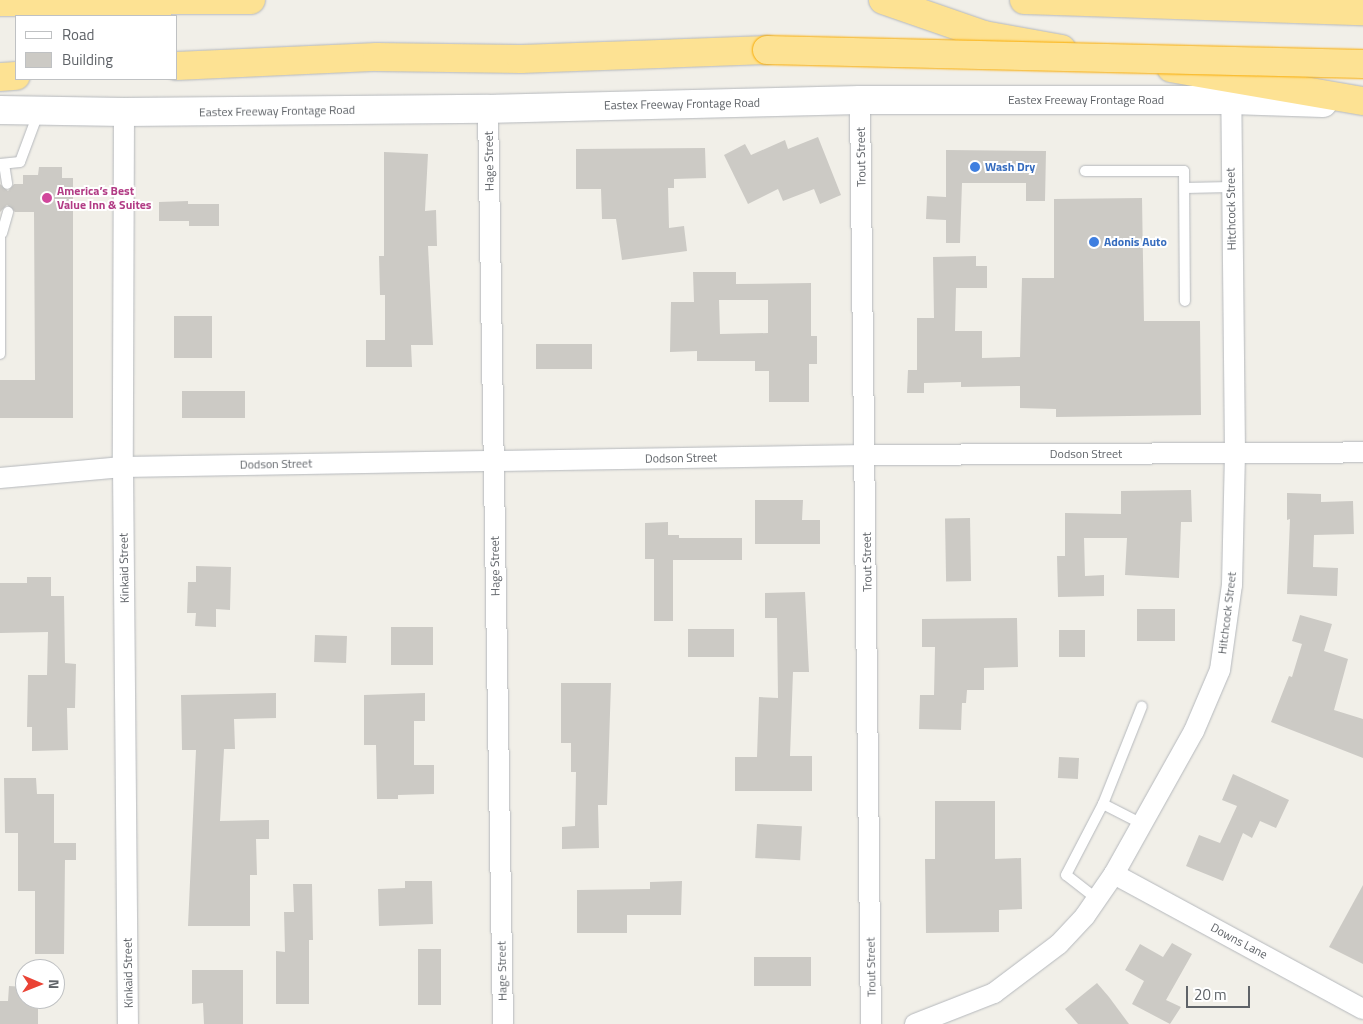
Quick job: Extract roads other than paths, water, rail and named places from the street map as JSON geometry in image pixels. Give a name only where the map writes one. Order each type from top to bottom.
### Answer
[{"type":"highway","points":[[0,2],[250,0]]},
{"type":"highway","points":[[883,0],[984,35],[1363,101]]},
{"type":"highway","points":[[1024,0],[1363,10]]},
{"type":"highway","points":[[178,66],[377,57],[521,59],[767,50],[1363,64]]},
{"type":"highway","points":[[0,77],[15,76]]},
{"type":"main road","name":"Eastex Freeway Frontage Road","points":[[0,110],[124,112],[488,109],[860,100],[1231,100],[1363,105]]},
{"type":"street","name":"Trout Street","points":[[860,100],[866,455],[871,1024]]},
{"type":"street","name":"Hitchcock Street","points":[[914,1024],[994,993],[1059,944],[1097,899],[1114,874],[1194,731],[1220,670],[1232,585],[1235,453],[1231,100]]},
{"type":"street","name":"Hage Street","points":[[488,109],[503,1024]]},
{"type":"street","name":"Kinkaid Street","points":[[124,112],[123,467],[128,1024]]},
{"type":"street","name":"Dodson Street","points":[[0,478],[123,467],[866,455],[1363,452]]},
{"type":"street","name":"Downs Lane","points":[[1114,874],[1363,1009]]},
{"type":"lane","points":[[8,184],[1,165],[20,162],[39,110]]},
{"type":"lane","points":[[1085,171],[1184,171],[1185,301]]},
{"type":"lane","points":[[1185,188],[1231,187]]},
{"type":"lane","points":[[0,354],[1,231],[8,212]]},
{"type":"lane","points":[[1097,899],[1066,875],[1103,804],[1142,706]]},
{"type":"lane","points":[[1103,804],[1142,824]]},
{"type":"place","name":"Wash Dry","points":[[975,167]]},
{"type":"place","name":"America’s Best Value Inn & Suites","points":[[47,198]]},
{"type":"place","name":"Adonis Auto","points":[[1094,242]]}]
